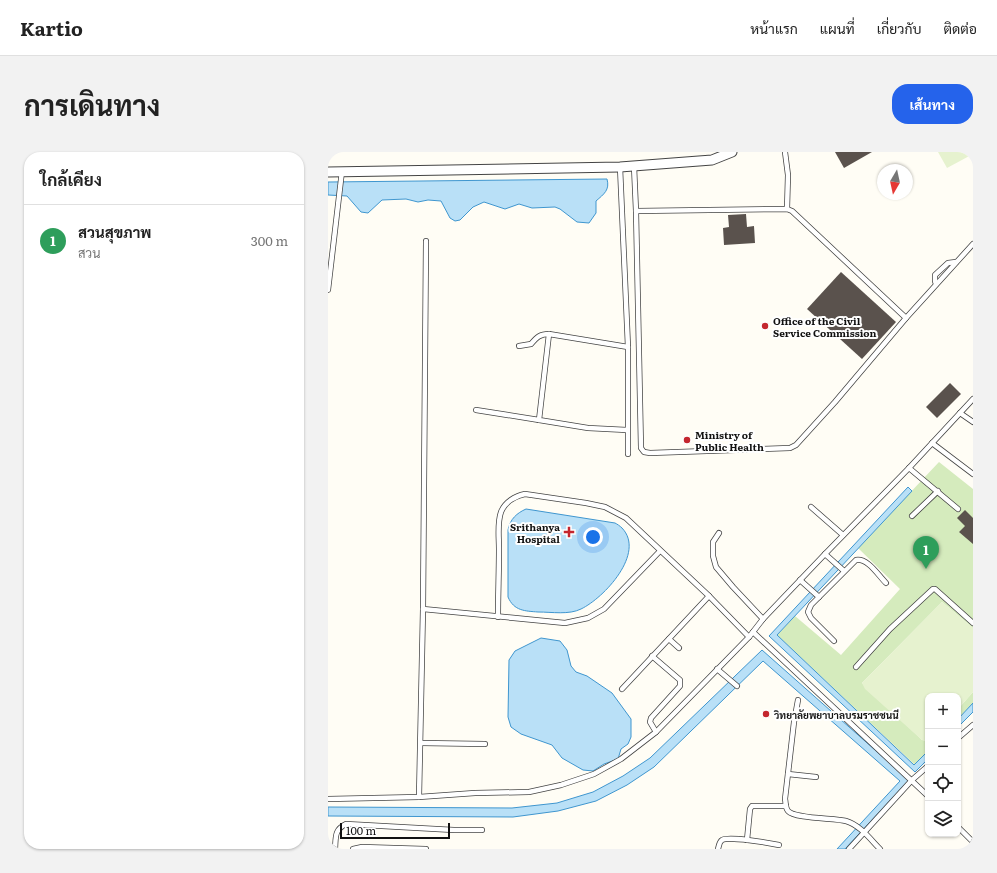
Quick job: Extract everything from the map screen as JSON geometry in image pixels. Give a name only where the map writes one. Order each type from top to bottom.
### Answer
[{"type":"street","points":[[328,172],[620,167],[712,160],[732,152]]},
{"type":"lane","points":[[785,152],[788,175],[786,209]]},
{"type":"lane","points":[[634,166],[641,448],[644,452],[790,448],[796,445],[835,402],[936,284],[935,275],[948,263],[956,262],[973,244]]},
{"type":"lane","points":[[620,167],[628,347],[628,454]]},
{"type":"lane","points":[[328,290],[342,171]]},
{"type":"lane","points":[[636,211],[786,209],[792,212],[906,318]]},
{"type":"lane","points":[[419,797],[423,609],[426,241]]},
{"type":"lane","points":[[519,346],[531,344],[537,336],[549,334],[628,347]]},
{"type":"lane","points":[[539,420],[549,334]]},
{"type":"lane","points":[[328,799],[529,792],[561,785],[594,774],[621,760],[656,732],[719,671],[800,580],[909,468],[973,399]]},
{"type":"lane","points":[[476,410],[588,428],[627,430]]},
{"type":"lane","points":[[960,413],[973,422]]},
{"type":"lane","points":[[932,443],[973,474]]},
{"type":"lane","points":[[909,468],[958,509]]},
{"type":"lane","points":[[912,516],[938,491]]},
{"type":"lane","points":[[498,617],[499,530],[501,512],[504,506],[517,496],[525,494],[605,507],[626,518],[709,596],[749,637]]},
{"type":"lane","points":[[811,506],[843,535]]},
{"type":"lane","points":[[719,533],[713,542],[713,556],[716,567],[733,588],[764,619]]},
{"type":"lane","points":[[423,609],[565,623],[588,618],[604,609],[660,551]]},
{"type":"lane","points":[[825,554],[843,569]]},
{"type":"lane","points":[[834,641],[809,614],[808,609],[818,596],[843,569],[856,560],[864,560],[886,583]]},
{"type":"lane","points":[[800,580],[818,596]]},
{"type":"lane","points":[[856,667],[890,629],[933,589],[935,589],[973,623]]},
{"type":"lane","points":[[622,689],[709,596]]},
{"type":"lane","points":[[753,632],[925,793]]},
{"type":"lane","points":[[668,639],[679,648]]},
{"type":"lane","points":[[652,656],[680,680],[681,683],[651,718],[650,722],[656,732]]},
{"type":"lane","points":[[719,671],[737,686]]},
{"type":"lane","points":[[798,700],[785,799],[786,806],[791,813],[808,817],[847,822],[856,826],[880,849]]},
{"type":"lane","points":[[961,735],[973,725]]},
{"type":"lane","points":[[421,743],[485,744]]},
{"type":"lane","points":[[849,849],[912,780],[925,769]]},
{"type":"lane","points":[[788,774],[816,777]]},
{"type":"lane","points":[[748,840],[750,809],[752,806],[786,806]]},
{"type":"lane","points":[[335,849],[336,833],[339,828],[346,824],[454,830],[482,830]]},
{"type":"lane","points":[[961,830],[973,842]]},
{"type":"lane","points":[[718,849],[723,840],[748,840],[779,845]]},
{"type":"lane","points":[[353,849],[362,847],[426,849]]},
{"type":"green space","points":[[938,152],[973,152],[973,154],[947,168]]},
{"type":"green space","points":[[939,462],[973,489],[973,628],[942,602],[862,683],[922,740],[925,740],[925,754],[915,765],[777,635],[795,616],[841,655],[900,589],[858,548]]},
{"type":"green space","points":[[942,602],[973,628],[973,692],[961,706],[961,693],[925,693],[925,740],[922,740],[865,689],[862,683]]},
{"type":"green space","points":[[973,692],[973,703],[961,716],[961,706]]},
{"type":"water","points":[[607,179],[607,189],[596,201],[596,213],[589,223],[577,222],[555,207],[532,208],[519,204],[505,209],[484,202],[473,207],[460,220],[455,221],[450,218],[441,201],[428,200],[418,202],[406,199],[382,200],[368,213],[361,212],[347,196],[328,195],[328,182]]},
{"type":"water","points":[[908,487],[912,491],[777,635],[914,765],[925,754],[925,762],[915,772],[769,636]]},
{"type":"water","points":[[526,509],[615,523],[622,528],[628,538],[629,550],[626,562],[619,574],[600,595],[581,609],[566,613],[524,611],[517,608],[510,602],[508,597],[508,530],[514,517]]},
{"type":"water","points":[[541,638],[560,641],[567,650],[571,666],[576,672],[587,676],[612,693],[631,719],[631,737],[628,744],[621,749],[618,759],[604,764],[593,771],[583,770],[562,758],[552,745],[521,734],[511,727],[508,717],[509,660],[515,651]]},
{"type":"water","points":[[762,650],[909,780],[845,849],[837,849],[900,781],[763,661],[654,767],[627,785],[596,801],[558,811],[513,817],[328,816],[328,807],[512,808],[557,803],[593,792],[623,776],[650,758]]},
{"type":"water","points":[[973,703],[973,712],[961,724],[961,716]]},
{"type":"building","points":[[835,152],[872,152],[844,168]]},
{"type":"building","points":[[746,214],[747,227],[754,226],[755,243],[724,245],[723,228],[729,227],[728,215]]},
{"type":"building","points":[[841,272],[896,322],[862,359],[807,309]]},
{"type":"building","points":[[950,383],[961,394],[937,418],[926,407]]},
{"type":"building","points":[[965,510],[973,518],[973,544],[959,532],[965,526],[957,518]]},
{"type":"place","name":"Office of the Civil Service Commission","points":[[765,326]]},
{"type":"place","name":"Ministry of Public Health","points":[[687,440]]},
{"type":"place","name":"Srithanya Hospital","points":[[569,532]]},
{"type":"place","name":"สวนสุขภาพ","points":[[926,569]]},
{"type":"place","name":"วิทยาลัยพยาบาลบรมราชชนนี","points":[[766,714]]}]
